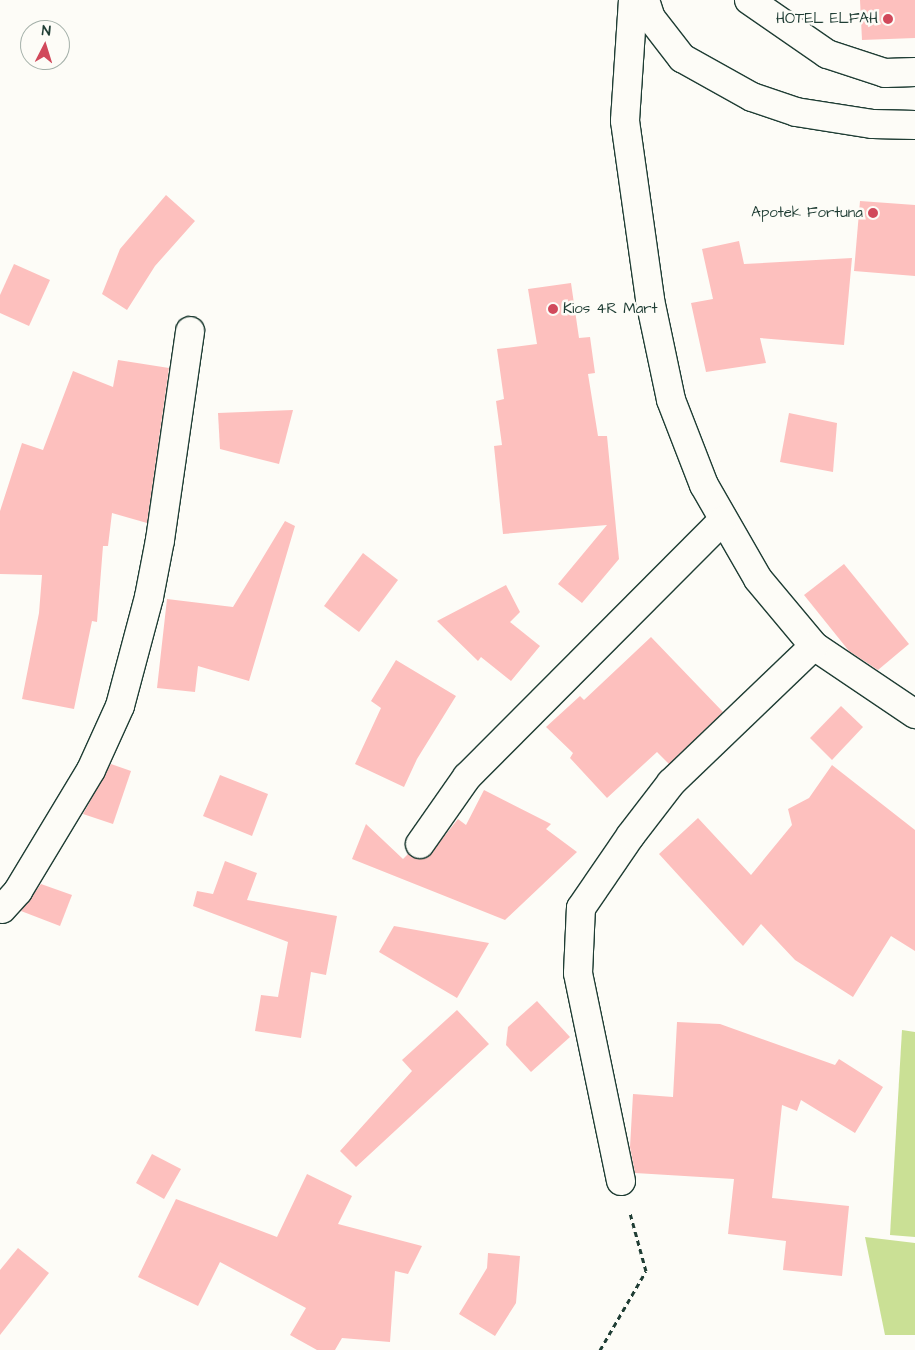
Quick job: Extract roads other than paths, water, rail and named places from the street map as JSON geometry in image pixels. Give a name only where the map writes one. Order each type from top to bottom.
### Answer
[{"type":"main road","points":[[634,0],[626,121],[650,300],[671,400],[704,486],[722,521],[758,579],[814,646],[915,714]]},
{"type":"main road","points":[[645,0],[651,18],[682,58],[752,97],[796,112],[873,124],[915,125]]},
{"type":"main road","points":[[749,0],[827,54],[885,73],[915,72]]},
{"type":"main road","points":[[1,909],[18,891],[87,778],[120,706],[158,550],[190,331]]},
{"type":"main road","points":[[420,844],[467,778],[722,521]]},
{"type":"main road","points":[[621,1181],[578,973],[581,908],[631,835],[671,783],[814,646]]},
{"type":"place","name":"HOTEL ELFAH","points":[[888,19]]},
{"type":"place","name":"Apotek Fortuna","points":[[873,213]]},
{"type":"place","name":"Kios 4R Mart","points":[[553,309]]}]
